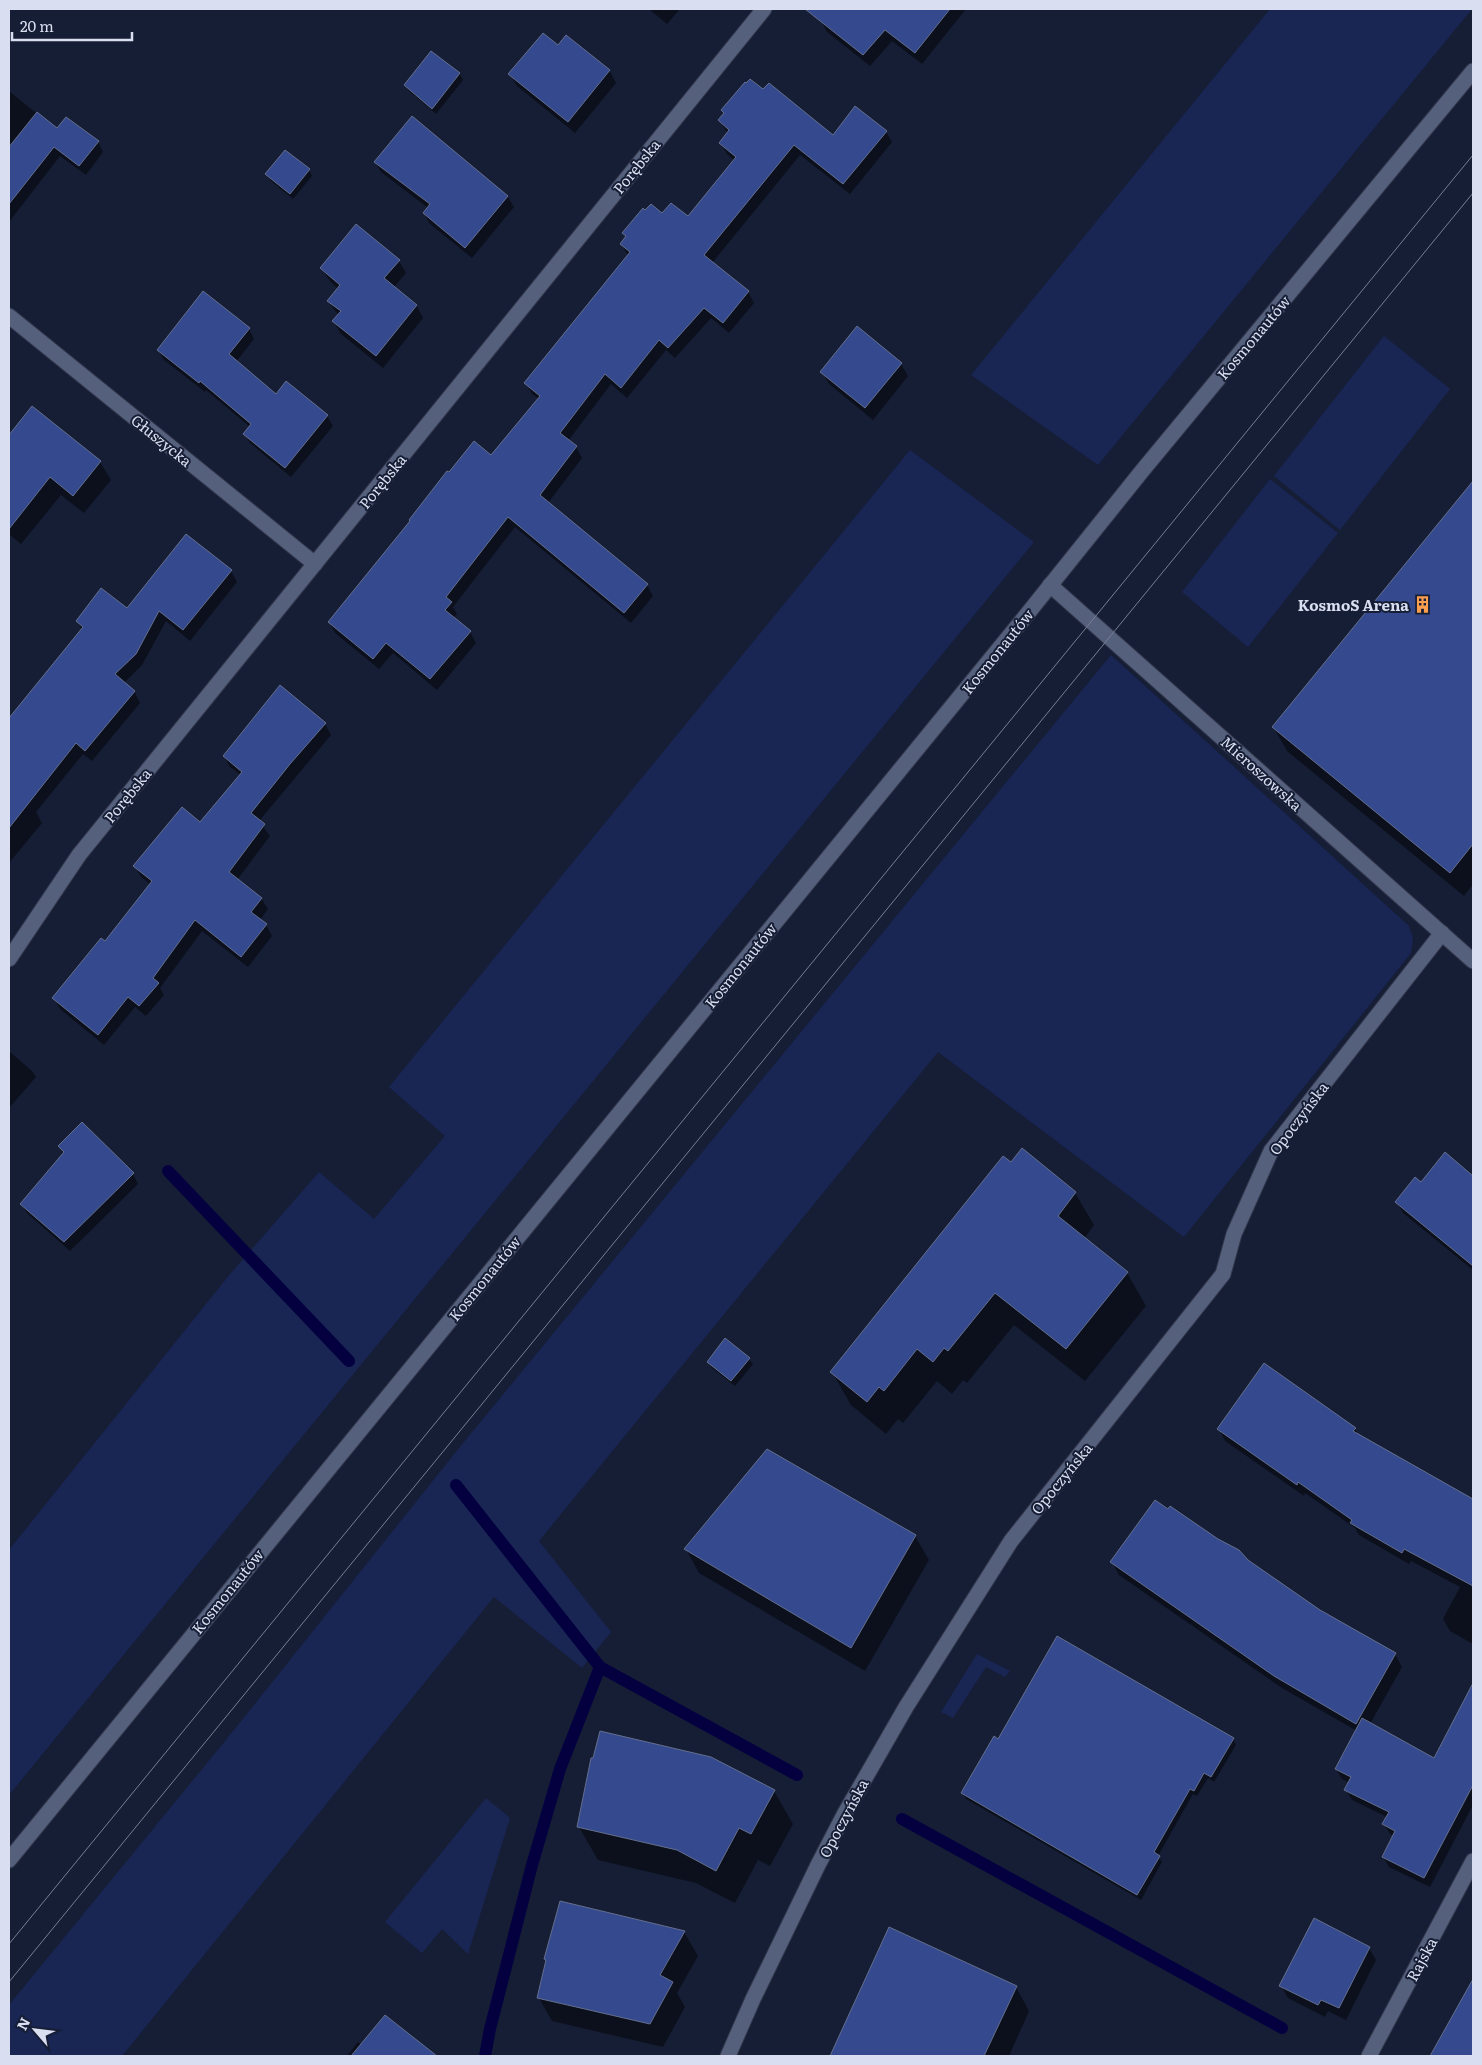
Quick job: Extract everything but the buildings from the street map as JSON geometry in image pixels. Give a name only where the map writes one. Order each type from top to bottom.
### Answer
[{"type":"street","name":"Porębska","points":[[9,959],[79,854],[764,9]]},
{"type":"street","name":"Kosmonautów","points":[[9,1860],[1142,471],[1473,71]]},
{"type":"street","name":"Głuszycka","points":[[9,316],[315,564]]},
{"type":"street","name":"Mieroszowska","points":[[1050,585],[1473,961]]},
{"type":"street","name":"Opoczyńska","points":[[728,2056],[753,1999],[845,1813],[906,1707],[1011,1541],[1223,1274],[1234,1234],[1271,1151],[1442,934]]},
{"type":"street","name":"Rajska","points":[[1369,2056],[1473,1861]]},
{"type":"shaded area","points":[[1270,9],[1472,9],[1098,465],[971,375]]},
{"type":"shaded area","points":[[1384,336],[1450,389],[1340,530],[1274,476]]},
{"type":"shaded area","points":[[910,450],[1034,542],[9,1795],[9,1550],[230,1274],[319,1172],[374,1219],[445,1136],[389,1087]]},
{"type":"shaded area","points":[[1270,479],[1338,533],[1248,647],[1182,592]]},
{"type":"shaded area","points":[[1111,655],[1409,926],[1413,938],[1411,953],[1184,1237],[938,1052],[539,1541],[611,1632],[582,1668],[494,1597],[122,2056],[9,2056],[9,2005],[234,1730],[459,1448]]},
{"type":"shaded area","points":[[977,1654],[1010,1671],[1005,1677],[986,1667],[953,1718],[941,1712]]},
{"type":"shaded area","points":[[486,1798],[510,1818],[468,1954],[442,1929],[422,1953],[385,1922]]},
{"type":"waterway","points":[[168,1171],[349,1361]]},
{"type":"waterway","points":[[456,1485],[600,1667],[560,1769],[532,1865],[490,2029],[485,2056]]},
{"type":"waterway","points":[[600,1667],[797,1775]]},
{"type":"waterway","points":[[902,1819],[1282,2028]]},
{"type":"tram line","points":[[9,1944],[1473,155]]},
{"type":"tram line","points":[[9,1982],[1473,193]]},
{"type":"place","name":"KosmoS Arena","points":[[1423,604]]}]
